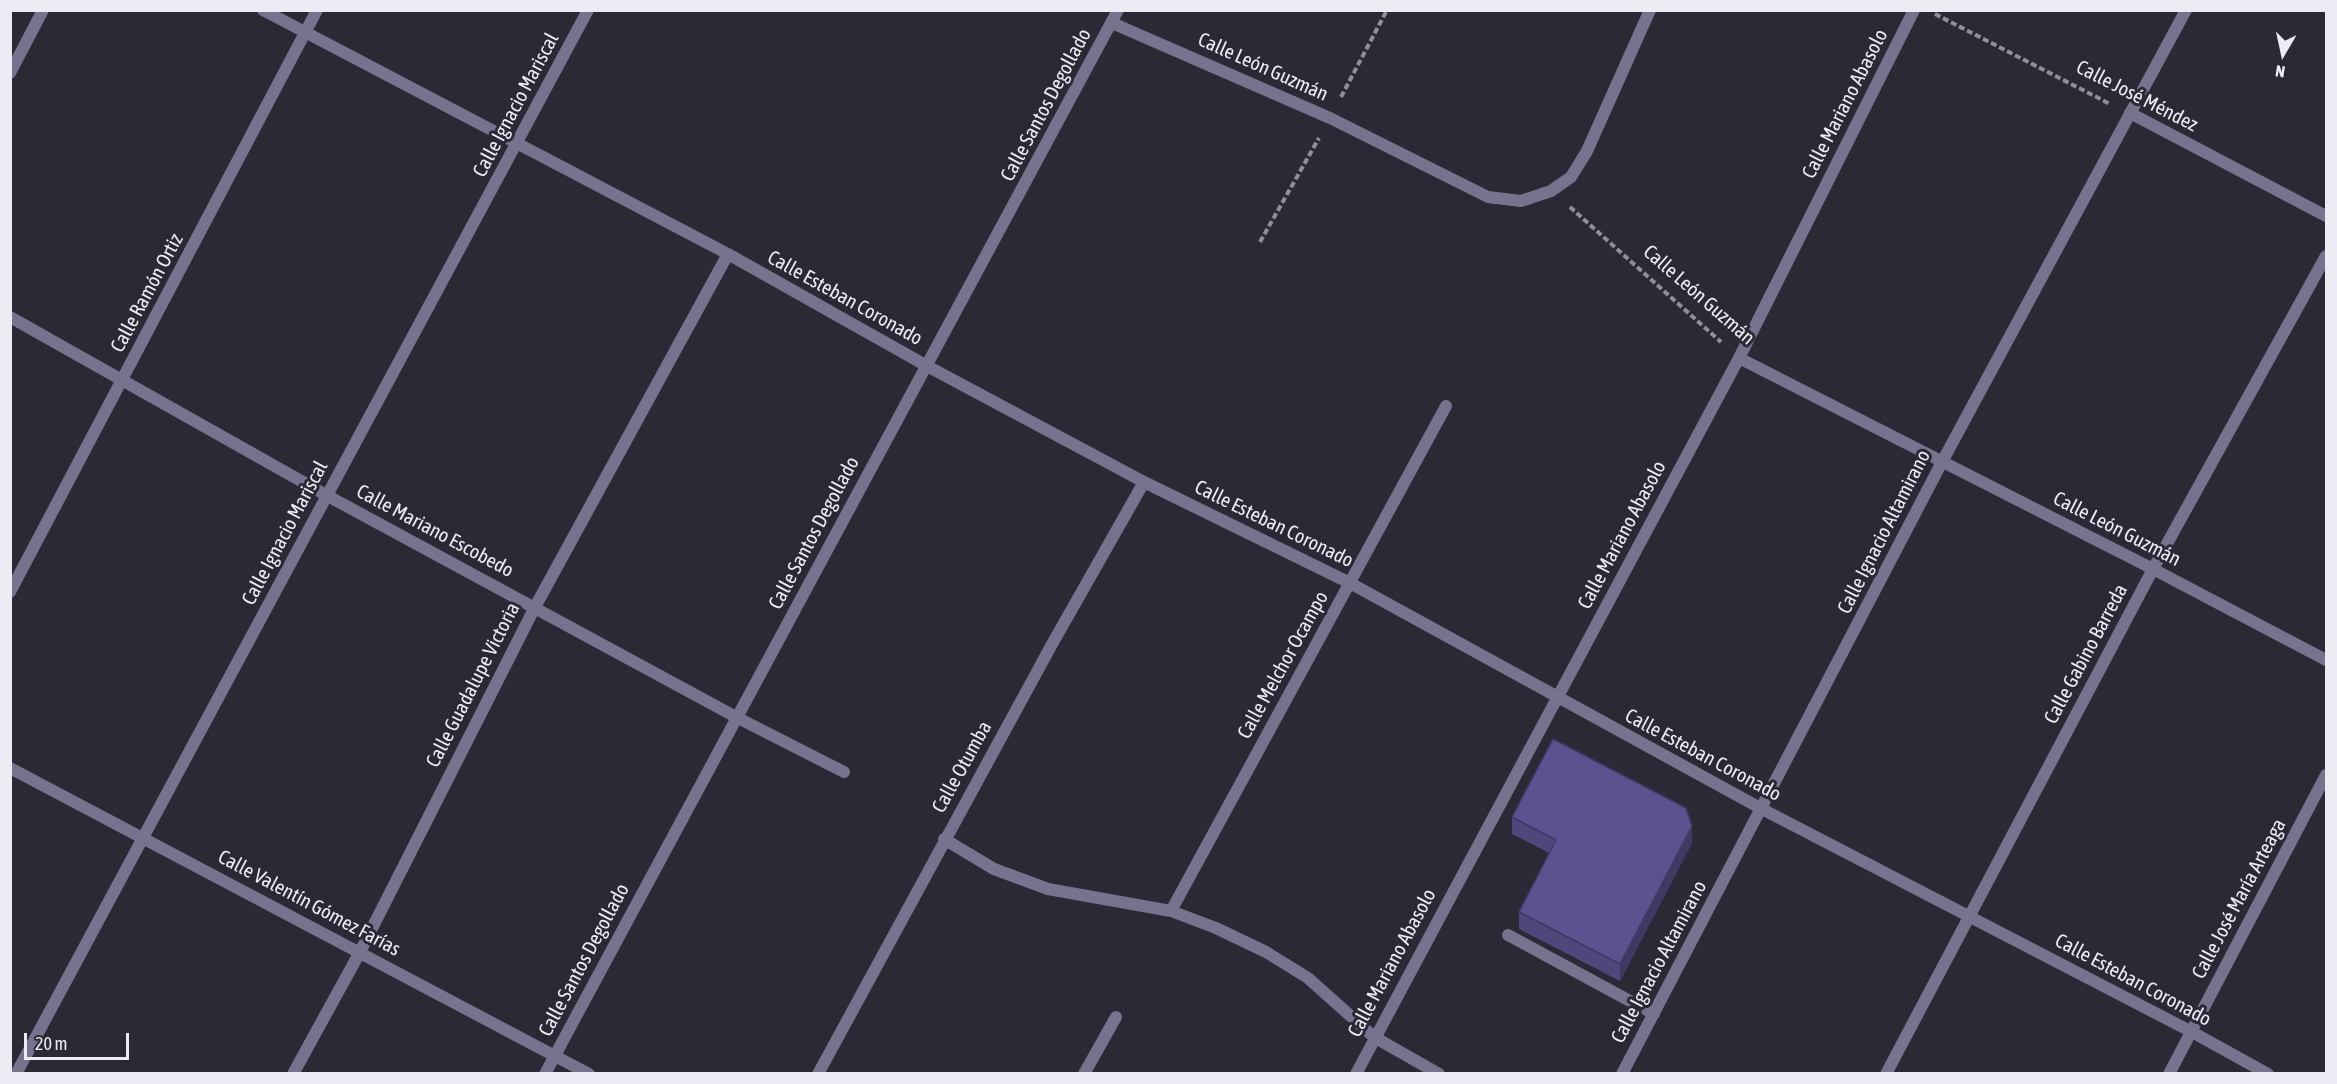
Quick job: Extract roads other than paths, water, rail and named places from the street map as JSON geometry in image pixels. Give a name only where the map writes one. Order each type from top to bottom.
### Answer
[{"type":"street","points":[[10,73],[43,10]]},
{"type":"street","name":"Calle Esteban Coronado","points":[[263,10],[728,255],[927,366],[1144,482],[1350,583],[1762,809],[2192,1032],[2268,1074]]},
{"type":"street","name":"Calle Ramón Ortiz","points":[[10,592],[123,381],[316,10]]},
{"type":"street","name":"Calle Ignacio Mariscal","points":[[16,1074],[588,10]]},
{"type":"street","name":"Calle Santos Degollado","points":[[545,1074],[1118,10]]},
{"type":"street","name":"Calle León Guzmán","points":[[1112,22],[1330,118],[1488,197],[1521,201],[1551,191],[1571,177],[1587,152],[1650,10]]},
{"type":"street","name":"Calle Mariano Abasolo","points":[[1356,1074],[1739,358],[1914,10]]},
{"type":"street","name":"Calle Ignacio Altamirano","points":[[1622,1074],[1942,462],[2186,10]]},
{"type":"street","name":"Calle José Méndez","points":[[2130,114],[2326,216]]},
{"type":"street","name":"Calle Guadalupe Victoria","points":[[293,1074],[360,952],[535,607],[728,255]]},
{"type":"street","name":"Calle Gabino Barreda","points":[[1886,1074],[1968,915],[2153,569],[2326,256]]},
{"type":"street","name":"Calle Mariano Escobedo","points":[[10,317],[326,495],[736,717],[844,772]]},
{"type":"street","name":"Calle León Guzmán","points":[[1739,358],[2326,660]]},
{"type":"street","name":"Calle Melchor Ocampo","points":[[1172,911],[1446,406]]},
{"type":"street","name":"Calle Otumba","points":[[818,1074],[944,839],[1144,482]]},
{"type":"street","name":"Calle Valentín Gómez Farías","points":[[10,768],[589,1074]]},
{"type":"street","name":"Calle José María Arteaga","points":[[2169,1074],[2326,775]]},
{"type":"street","points":[[944,839],[994,869],[1048,889],[1172,911],[1216,928],[1266,952],[1308,978],[1374,1037],[1439,1074]]},
{"type":"street","points":[[1508,935],[1654,1014]]},
{"type":"street","points":[[1084,1074],[1116,1017]]}]
